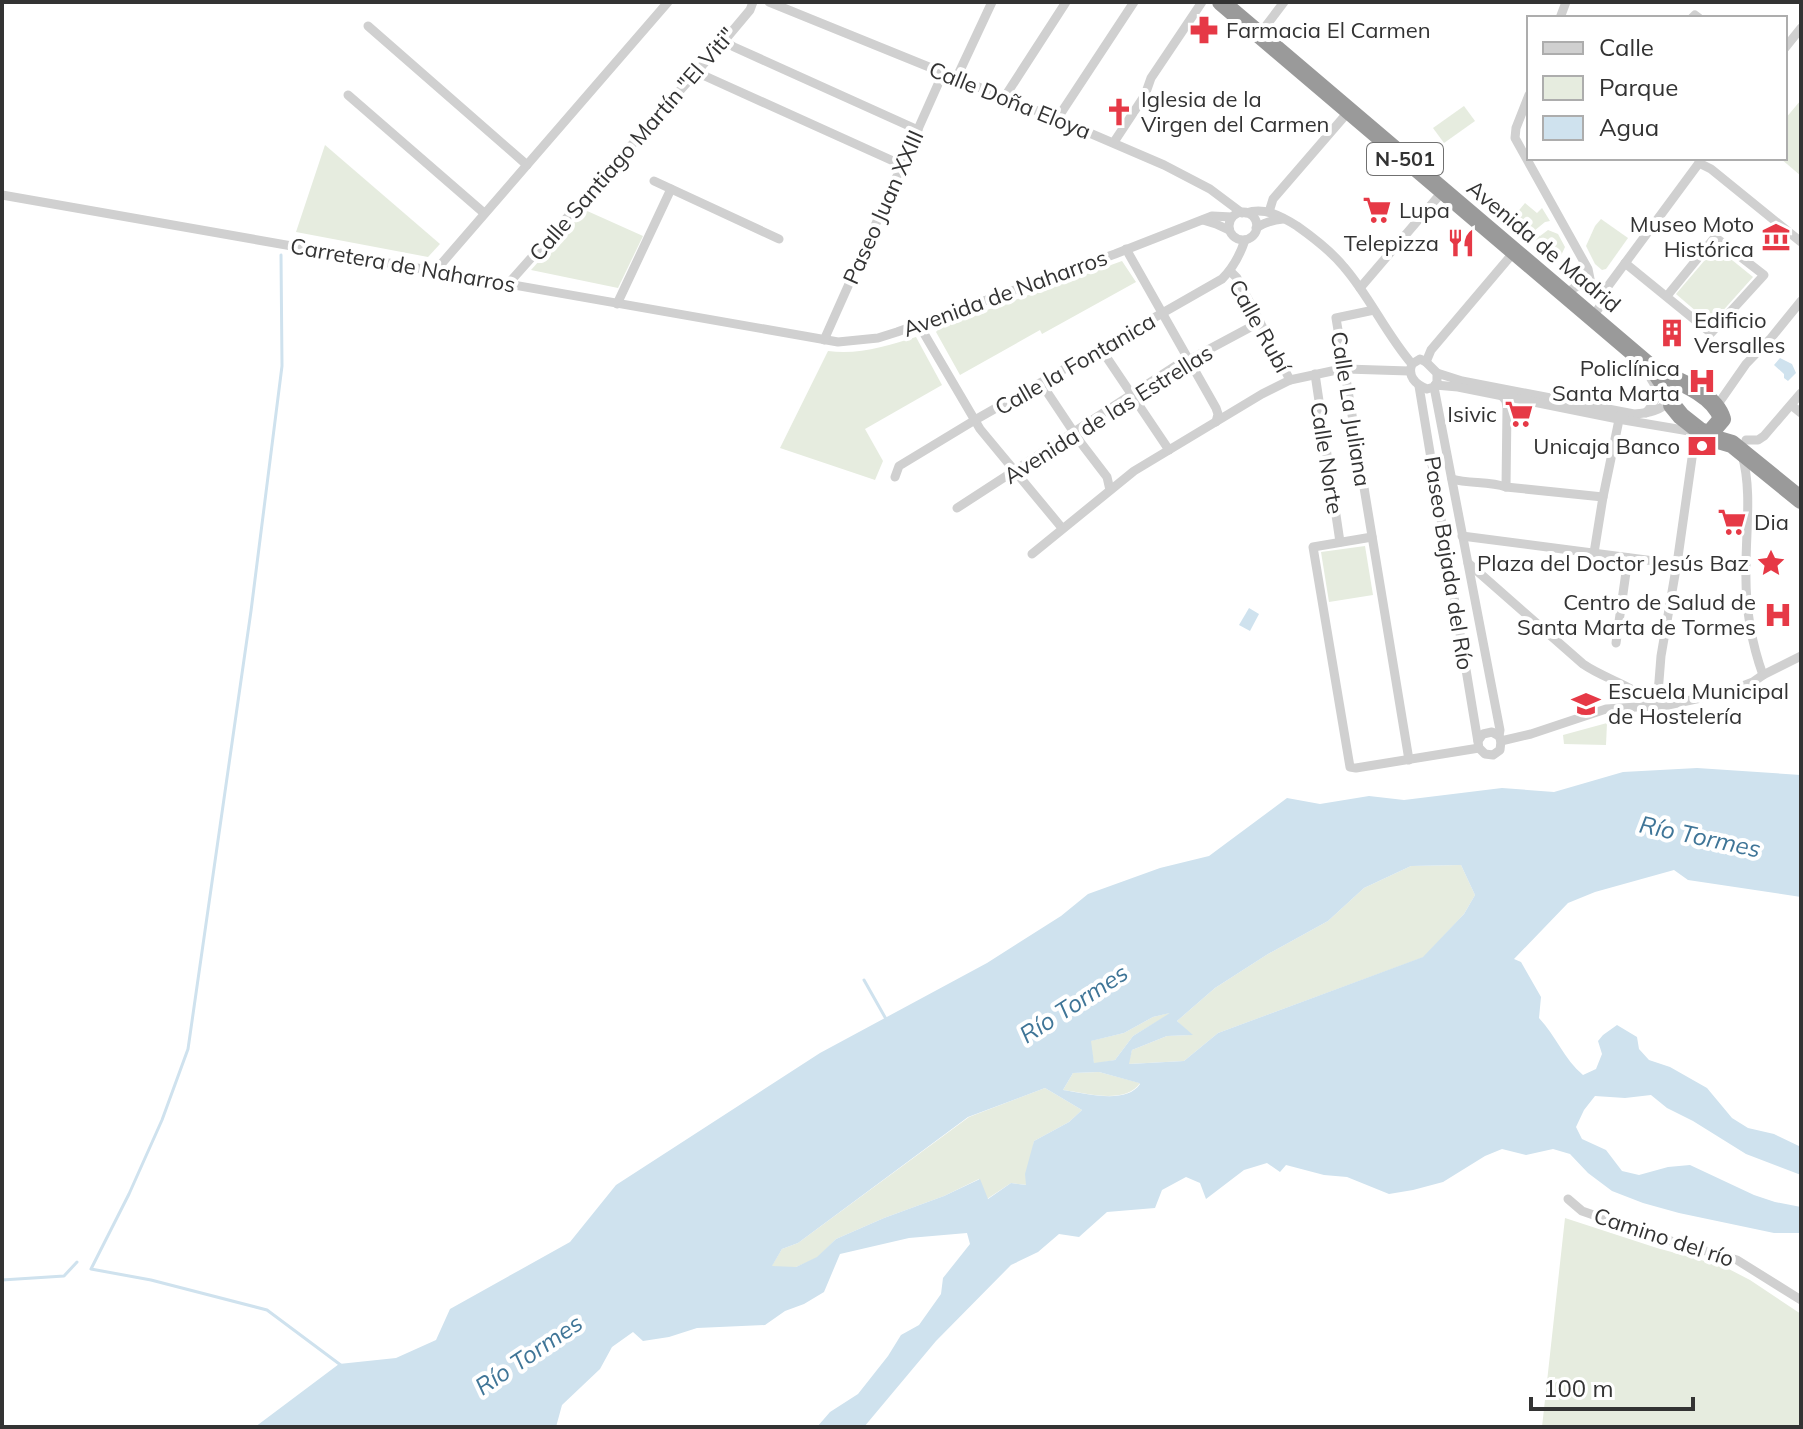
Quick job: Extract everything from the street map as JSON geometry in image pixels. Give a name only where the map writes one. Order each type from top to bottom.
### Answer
[{"type":"highway","name":"Avenida de Madrid","points":[[1221,2],[1514,252],[1607,318],[1654,370],[1672,398]]},
{"type":"highway","name":"Avenida de Madrid","points":[[1654,370],[1692,388]]},
{"type":"highway","name":"N-501","points":[[1692,388],[1719,413],[1743,446],[1801,500]]},
{"type":"highway","points":[[1672,398],[1679,389],[1692,388]]},
{"type":"highway","name":"N-501","points":[[1672,398],[1674,409],[1702,432],[1715,439],[1743,446],[1801,486]]},
{"type":"highway","points":[[1702,432],[1711,432],[1719,413]]},
{"type":"street","points":[[436,270],[668,2]]},
{"type":"street","name":"Calle Santiago Martín \"El Viti\"","points":[[508,284],[724,41],[753,2]]},
{"type":"street","name":"Calle Doña Eloya","points":[[769,2],[1114,142],[1210,189],[1240,214]]},
{"type":"street","points":[[956,79],[992,2]]},
{"type":"street","points":[[1004,98],[1066,2]]},
{"type":"street","points":[[1057,119],[1134,2]]},
{"type":"street","points":[[1114,142],[1145,95],[1151,78],[1202,2]]},
{"type":"street","points":[[1259,35],[1284,2]]},
{"type":"street","points":[[368,26],[527,165]]},
{"type":"street","points":[[1797,40],[1801,28]]},
{"type":"street","points":[[724,41],[918,130]]},
{"type":"street","points":[[696,72],[902,165]]},
{"type":"street","name":"Paseo Juan XXIII","points":[[824,340],[943,73]]},
{"type":"street","points":[[348,95],[484,213]]},
{"type":"street","points":[[1527,100],[1515,138],[1588,269],[1591,284],[1607,318],[1655,385],[1656,402],[1646,413]]},
{"type":"street","points":[[1269,212],[1273,199],[1349,111]]},
{"type":"street","points":[[1607,318],[1625,263],[1699,160],[1801,242]]},
{"type":"street","points":[[654,181],[779,239]]},
{"type":"street","points":[[617,304],[671,189]]},
{"type":"street","points":[[1360,288],[1443,191]]},
{"type":"street","name":"Carretera de Naharros","points":[[2,195],[803,337]]},
{"type":"street","name":"Avenida de Naharros","points":[[803,337],[851,342],[878,338],[1203,220],[1253,211],[1269,212],[1286,219],[1329,251],[1360,288],[1410,367]]},
{"type":"street","points":[[1203,220],[1229,230],[1235,238],[1245,240],[1253,236],[1256,228],[1254,218],[1240,214],[1229,223],[1229,230]]},
{"type":"street","points":[[1256,228],[1263,223],[1286,219]]},
{"type":"street","points":[[1625,263],[1711,333],[1764,275],[1715,237],[1667,296]]},
{"type":"street","name":"Calle la Fontanica","points":[[895,477],[899,466],[1222,279],[1230,271],[1245,240]]},
{"type":"street","points":[[1126,249],[1216,408],[1216,422]]},
{"type":"street","points":[[1426,362],[1431,350],[1514,252]]},
{"type":"street","points":[[1571,290],[1581,259]]},
{"type":"street","name":"Calle Rubí","points":[[1230,271],[1237,278],[1290,380]]},
{"type":"street","points":[[1571,290],[1584,283],[1591,284]]},
{"type":"street","points":[[1719,413],[1746,364],[1801,301]]},
{"type":"street","name":"Calle La Juliana","points":[[1374,310],[1336,318],[1409,760]]},
{"type":"street","name":"Avenida de las Estrellas","points":[[957,508],[1180,363],[1260,322]]},
{"type":"street","points":[[919,325],[980,429],[1062,528]]},
{"type":"street","points":[[1101,349],[1169,450]]},
{"type":"street","points":[[1032,554],[1134,471],[1262,394],[1290,380],[1315,374],[1346,369],[1410,367],[1420,359],[1437,373],[1462,381],[1681,430],[1702,432],[1694,444],[1656,706]]},
{"type":"street","points":[[1410,367],[1412,378],[1427,389],[1434,386],[1620,416],[1651,413],[1664,407],[1672,398]]},
{"type":"street","points":[[1434,386],[1437,373]]},
{"type":"street","name":"Calle Norte","points":[[1315,374],[1340,542]]},
{"type":"street","points":[[1041,383],[1107,477],[1110,490]]},
{"type":"street","name":"Paseo Bajada del Río","points":[[1419,386],[1479,744]]},
{"type":"street","name":"Paseo Bajada del Río","points":[[1434,386],[1500,739]]},
{"type":"street","points":[[1763,675],[1754,650],[1747,611],[1743,446],[1764,436],[1801,393]]},
{"type":"street","points":[[1502,396],[1507,408],[1506,487]]},
{"type":"street","points":[[1791,405],[1801,413]]},
{"type":"street","points":[[1594,553],[1620,416]]},
{"type":"street","points":[[1452,479],[1603,497]]},
{"type":"street","points":[[1462,536],[1677,564]]},
{"type":"street","points":[[1372,537],[1313,547],[1350,767],[1409,760],[1479,744]]},
{"type":"street","points":[[1616,643],[1628,558]]},
{"type":"street","points":[[1468,563],[1583,664],[1643,694],[1656,706]]},
{"type":"street","points":[[1500,739],[1531,734],[1606,709],[1656,706],[1724,693],[1753,682],[1801,656]]},
{"type":"street","points":[[1492,732],[1500,739],[1500,750],[1493,755],[1485,754],[1479,744],[1480,737],[1492,732]]},
{"type":"street","name":"Camino del río","points":[[1568,1199],[1582,1211],[1737,1260],[1801,1300]]},
{"type":"green space","points":[[1801,100],[1801,176],[1782,160],[1787,160],[1787,117]]},
{"type":"green space","points":[[1464,106],[1475,121],[1444,143],[1433,128]]},
{"type":"green space","points":[[325,145],[440,244],[428,257],[296,232]]},
{"type":"green space","points":[[1525,203],[1537,213],[1542,208],[1550,221],[1534,231],[1540,236],[1548,230],[1558,234],[1565,247],[1559,260],[1511,220]]},
{"type":"green space","points":[[585,210],[643,236],[618,288],[531,270]]},
{"type":"green space","points":[[1601,219],[1628,238],[1606,269],[1602,270],[1595,264],[1586,246]]},
{"type":"green space","points":[[1716,247],[1753,277],[1711,324],[1676,294]]},
{"type":"green space","points":[[1122,261],[1136,282],[1042,334],[1040,330],[960,375],[936,332],[940,327]]},
{"type":"green space","points":[[916,337],[942,385],[865,429],[883,461],[875,480],[780,448],[828,351],[862,351]]},
{"type":"green space","points":[[1365,546],[1373,595],[1329,602],[1321,552]]},
{"type":"green space","points":[[1607,723],[1606,745],[1564,744],[1563,735]]},
{"type":"green space","points":[[1461,865],[1475,895],[1464,914],[1424,957],[1218,1033],[1184,1061],[1128,1064],[1132,1050],[1167,1036],[1191,1035],[1177,1021],[1215,988],[1328,921],[1364,888],[1411,866]]},
{"type":"green space","points":[[1173,1012],[1133,1036],[1115,1060],[1094,1064],[1090,1041],[1124,1033],[1153,1017]]},
{"type":"green space","points":[[1099,1072],[1140,1083],[1133,1090],[1115,1096],[1063,1090],[1073,1073]]},
{"type":"green space","points":[[1045,1088],[1082,1110],[1069,1122],[1034,1141],[1027,1185],[1011,1183],[987,1199],[979,1179],[836,1239],[817,1258],[796,1267],[771,1267],[782,1249],[798,1243],[969,1117]]},
{"type":"green space","points":[[1565,1218],[1723,1266],[1801,1314],[1801,1427],[1542,1427]]},
{"type":"water","points":[[1780,358],[1792,364],[1796,373],[1788,381],[1774,365]]},
{"type":"water","points":[[1249,608],[1259,614],[1250,631],[1239,625]]},
{"type":"water","name":"Río Tormes","points":[[1697,768],[1801,775],[1801,897],[1688,880],[1674,870],[1595,892],[1568,903],[1514,959],[1521,962],[1541,997],[1539,1018],[1583,1075],[1596,1069],[1602,1054],[1598,1041],[1617,1025],[1637,1037],[1639,1049],[1649,1060],[1670,1067],[1707,1088],[1732,1118],[1748,1128],[1774,1134],[1801,1147],[1801,1175],[1746,1154],[1667,1108],[1651,1095],[1625,1098],[1595,1096],[1576,1127],[1582,1139],[1606,1150],[1622,1171],[1639,1175],[1690,1165],[1754,1195],[1801,1207],[1801,1233],[1774,1233],[1643,1203],[1612,1191],[1570,1154],[1553,1149],[1526,1155],[1502,1149],[1443,1182],[1389,1194],[1347,1177],[1324,1175],[1286,1165],[1280,1172],[1267,1163],[1244,1170],[1206,1199],[1200,1183],[1186,1177],[1162,1190],[1155,1208],[1107,1212],[1079,1237],[1059,1234],[1038,1252],[1011,1265],[936,1341],[864,1427],[817,1427],[830,1412],[858,1394],[901,1335],[919,1325],[941,1294],[943,1278],[970,1244],[967,1233],[909,1238],[840,1254],[824,1292],[785,1311],[765,1325],[697,1328],[643,1341],[633,1332],[612,1347],[600,1369],[562,1405],[556,1427],[255,1427],[339,1364],[396,1358],[436,1340],[450,1309],[570,1242],[616,1185],[820,1053],[987,963],[1061,916],[1088,894],[1160,868],[1209,856],[1287,798],[1320,804],[1369,796],[1404,800],[1502,788],[1554,792],[1623,772]],"holes":[[[1461,865],[1475,895],[1464,914],[1423,957],[1218,1033],[1184,1061],[1129,1064],[1132,1050],[1167,1036],[1193,1035],[1177,1021],[1215,988],[1328,921],[1364,888],[1411,866]],[[1170,1013],[1133,1036],[1115,1060],[1094,1063],[1091,1041],[1124,1033],[1153,1017]],[[1099,1072],[1140,1084],[1134,1090],[1115,1096],[1063,1090],[1073,1073]],[[1045,1088],[1082,1110],[1069,1122],[1034,1141],[1025,1174],[1026,1185],[1011,1183],[988,1199],[980,1179],[836,1239],[817,1257],[796,1267],[772,1266],[782,1249],[798,1243],[968,1117]]]},
{"type":"waterway","points":[[281,255],[282,366],[251,611],[188,1049],[162,1120],[91,1269],[151,1280],[267,1310],[342,1366]]},
{"type":"waterway","points":[[864,980],[886,1019]]},
{"type":"waterway","points":[[2,1280],[64,1276],[77,1262]]},
{"type":"place","name":"Farmacia El Carmen","points":[[1204,30]]},
{"type":"place","name":"Iglesia de la Virgen del Carmen","points":[[1119,112]]},
{"type":"place","name":"Lupa","points":[[1377,210]]},
{"type":"place","name":"Museo Moto Histórica","points":[[1776,237]]},
{"type":"place","name":"Telepizza","points":[[1461,243]]},
{"type":"place","name":"Edificio Versalles","points":[[1672,333]]},
{"type":"place","name":"Policlínica Santa Marta","points":[[1702,381]]},
{"type":"place","name":"Isivic","points":[[1519,414]]},
{"type":"place","name":"Unicaja Banco","points":[[1702,446]]},
{"type":"place","name":"Dia","points":[[1732,522]]},
{"type":"place","name":"Plaza del Doctor Jesús Baz","points":[[1771,563]]},
{"type":"place","name":"Centro de Salud de Santa Marta de Tormes","points":[[1778,615]]},
{"type":"place","name":"Escuela Municipal de Hostelería","points":[[1586,704]]}]
